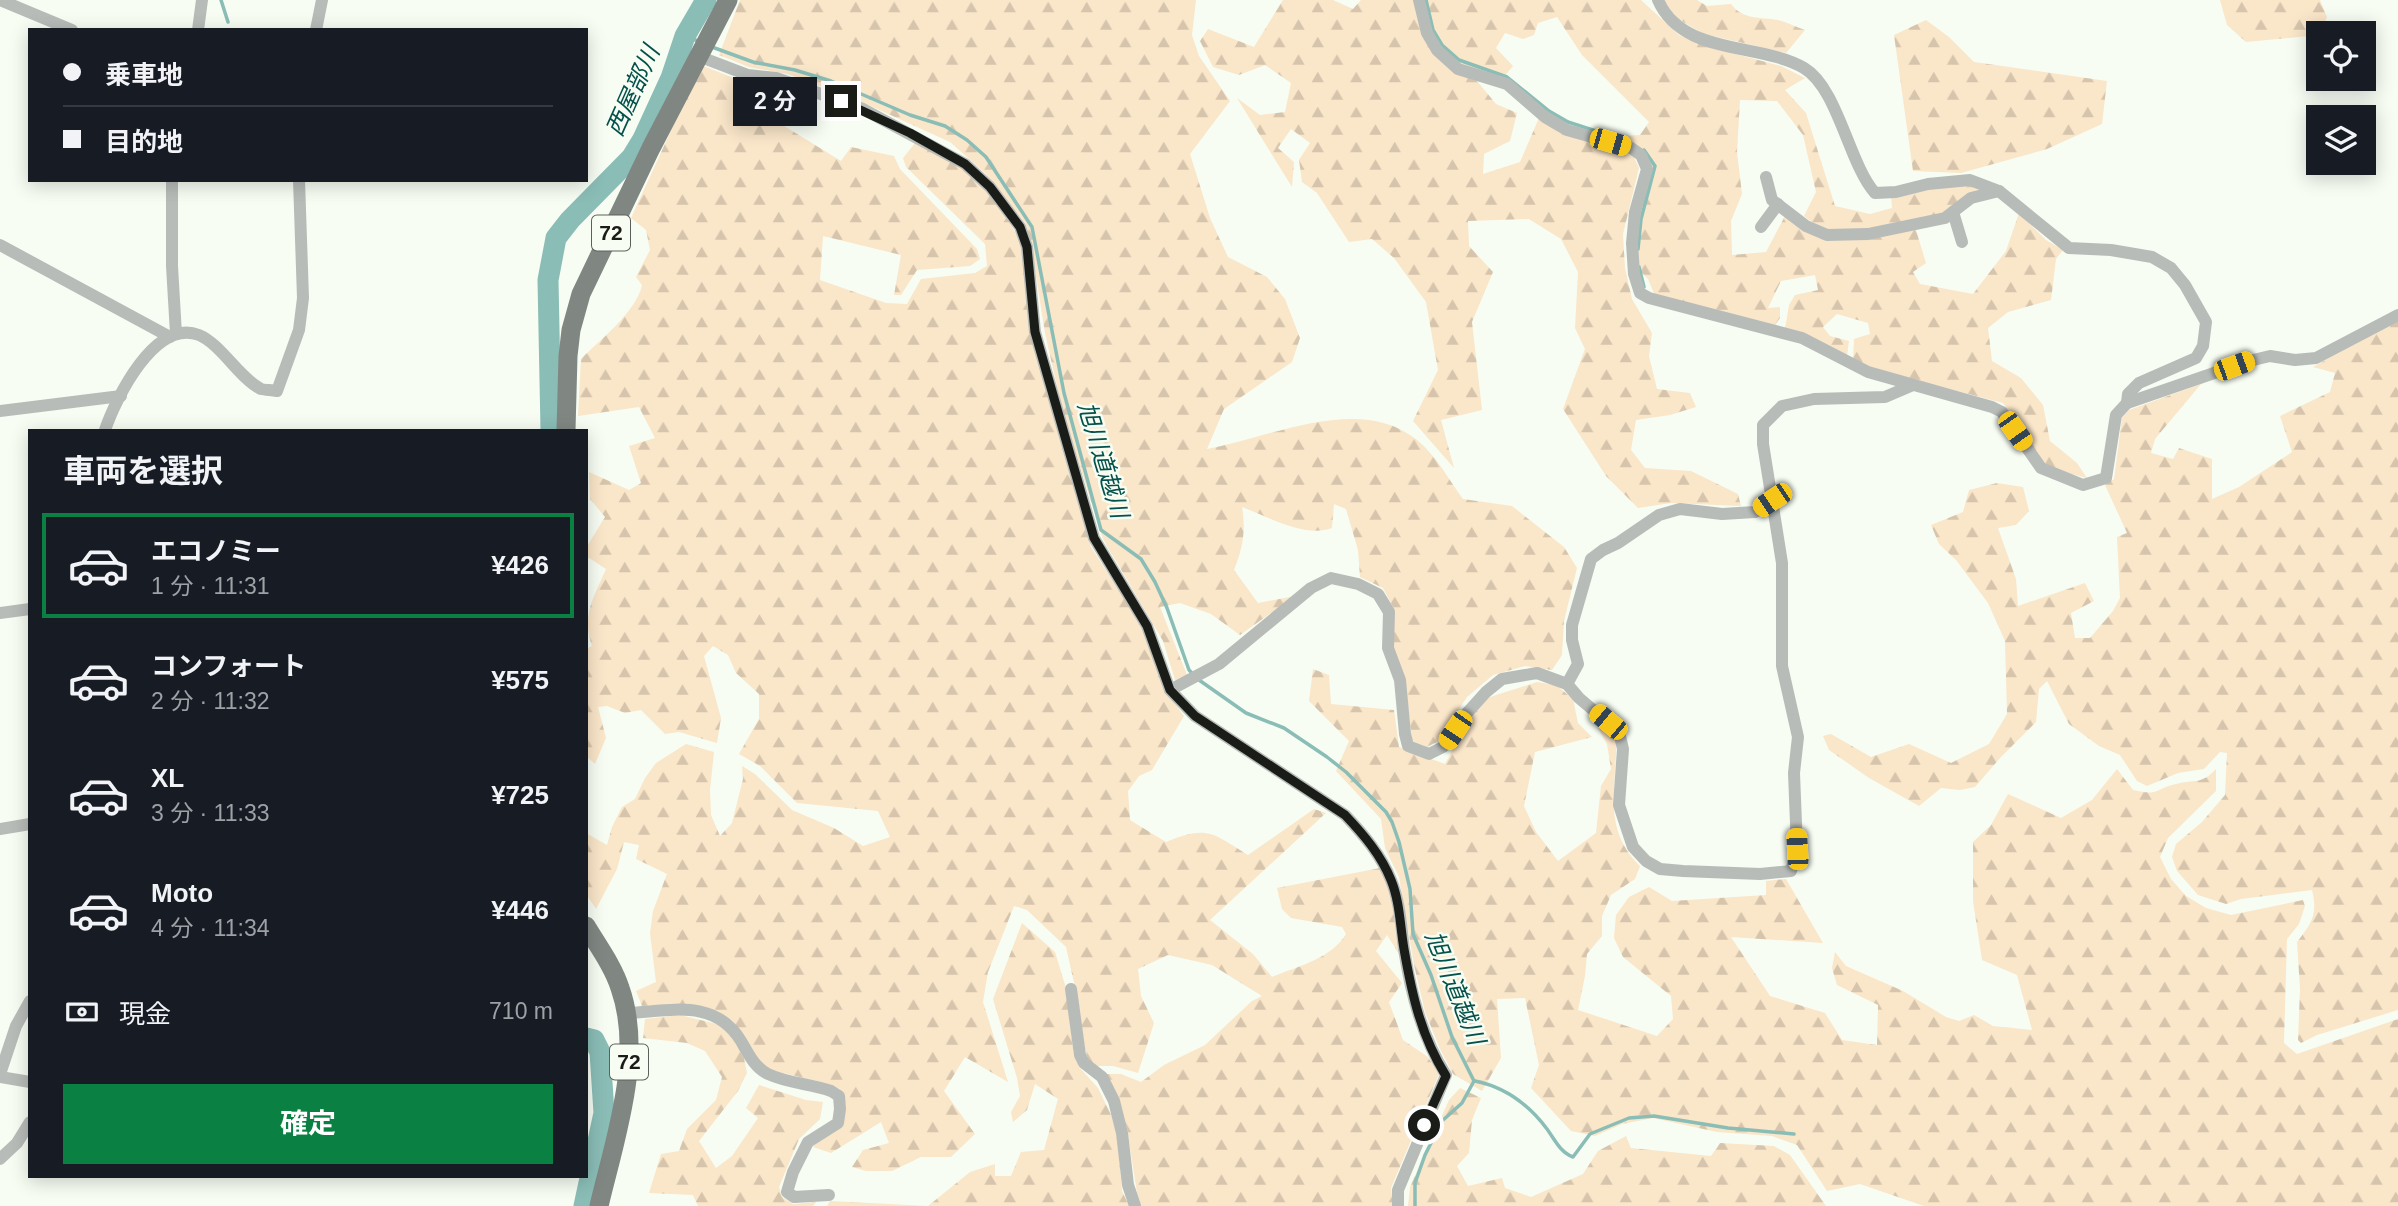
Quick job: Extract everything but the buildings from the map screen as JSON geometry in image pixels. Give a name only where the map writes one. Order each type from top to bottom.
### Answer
[{"type":"main road","name":"72","points":[[566,429],[568,356],[571,330],[581,294],[728,0]]},
{"type":"main road","name":"72","points":[[588,930],[620,986],[628,1013],[630,1053],[618,1124],[599,1206]]},
{"type":"street","points":[[0,0],[67,28]]},
{"type":"street","points":[[198,28],[202,0]]},
{"type":"street","points":[[316,28],[322,0]]},
{"type":"street","points":[[1419,0],[1427,33],[1437,50],[1458,69],[1507,83],[1545,117],[1567,130],[1631,148],[1641,155],[1647,169],[1635,212],[1632,243],[1634,274],[1640,293],[1649,298],[1802,338],[1868,372],[1992,407],[2002,412],[2041,468],[2083,485],[2106,478],[2116,415],[2127,403],[2249,361],[2270,356],[2295,360],[2316,358],[2398,315]]},
{"type":"street","points":[[1658,0],[1673,21],[1699,39],[1805,68],[1820,83],[1868,185],[1875,192],[1896,192],[1928,184],[1970,180],[1999,191],[2069,248],[2111,250],[2152,257],[2171,268],[2206,322],[2203,346],[2196,358],[2139,383],[2127,394],[2127,403]]},
{"type":"street","points":[[703,46],[748,75],[776,78],[863,109],[965,164],[990,187],[1020,227],[1027,247],[1035,332],[1094,538],[1147,626],[1170,690],[1195,716],[1345,815],[1379,856],[1392,881],[1415,1002],[1430,1050],[1446,1076],[1398,1189],[1398,1206]]},
{"type":"street","points":[[1766,177],[1772,200],[1806,226],[1827,235],[1868,234],[1945,218],[1971,198],[1999,191]]},
{"type":"street","points":[[172,182],[173,336]]},
{"type":"street","points":[[105,429],[133,373],[155,346],[173,336],[198,335],[261,389],[277,391],[299,330],[303,298],[299,182]]},
{"type":"street","points":[[1760,227],[1778,204]]},
{"type":"street","points":[[1953,212],[1962,242]]},
{"type":"street","points":[[0,246],[173,336]]},
{"type":"street","points":[[1170,690],[1219,664],[1311,588],[1331,578],[1358,584],[1378,594],[1389,612],[1388,648],[1400,680],[1408,746],[1429,754],[1443,747],[1467,713],[1502,679],[1537,673],[1567,684],[1579,698],[1619,732],[1623,749],[1619,805],[1633,847],[1646,861],[1660,869],[1683,871],[1760,874],[1791,871],[1797,849],[1794,773],[1798,737],[1782,666],[1782,563],[1763,444],[1763,425],[1782,406],[1814,399],[1885,397],[1913,385]]},
{"type":"street","points":[[0,411],[121,396]]},
{"type":"street","points":[[1567,684],[1578,664],[1572,640],[1572,625],[1591,559],[1659,515],[1680,509],[1722,514],[1755,512],[1772,500]]},
{"type":"street","points":[[0,613],[28,609]]},
{"type":"street","points":[[0,829],[28,824]]},
{"type":"street","points":[[1071,989],[1080,1055],[1084,1063],[1102,1077],[1114,1101],[1122,1133],[1128,1185],[1135,1206]]},
{"type":"street","points":[[28,1005],[16,1026],[0,1075],[28,1082]]},
{"type":"street","points":[[628,1013],[689,1009],[708,1013],[728,1022],[756,1065],[768,1074],[831,1091],[839,1096],[838,1123],[808,1142],[793,1172],[787,1192],[794,1198],[829,1195]]},
{"type":"street","points":[[0,1159],[17,1143],[28,1125]]},
{"type":"green space","points":[[740,0],[1196,0],[1192,35],[1199,56],[1230,101],[1190,154],[1210,218],[1228,257],[1267,277],[1285,299],[1300,338],[1292,362],[1224,409],[1207,449],[1286,429],[1342,419],[1369,420],[1394,426],[1417,440],[1436,460],[1463,499],[1512,506],[1564,547],[1577,568],[1564,621],[1562,655],[1552,670],[1525,666],[1493,675],[1467,697],[1437,742],[1427,747],[1412,741],[1405,680],[1392,645],[1394,609],[1383,588],[1360,577],[1358,550],[1346,509],[1334,504],[1332,528],[1321,530],[1287,525],[1242,507],[1243,539],[1234,570],[1258,603],[1295,596],[1240,635],[1211,614],[1180,603],[1160,607],[1187,675],[1175,680],[1163,641],[1103,539],[1063,413],[1025,223],[985,173],[950,142],[864,103],[788,74],[749,67],[719,55]]},
{"type":"green space","points":[[1283,0],[1333,0],[1353,9],[1361,0],[1414,0],[1452,71],[1477,81],[1496,104],[1517,113],[1510,141],[1484,154],[1483,174],[1520,162],[1539,118],[1560,133],[1617,149],[1634,157],[1639,168],[1623,234],[1625,268],[1632,299],[1652,333],[1649,356],[1657,389],[1690,393],[1696,407],[1670,415],[1636,420],[1631,450],[1645,468],[1691,471],[1738,494],[1741,506],[1671,503],[1638,508],[1606,476],[1563,409],[1585,349],[1575,328],[1578,272],[1561,239],[1529,219],[1468,221],[1469,246],[1493,272],[1472,322],[1482,410],[1441,420],[1454,468],[1413,421],[1438,370],[1426,302],[1394,258],[1372,239],[1349,242],[1317,193],[1302,182],[1299,160],[1310,143],[1291,129],[1278,148],[1294,162],[1292,187],[1237,98],[1260,115],[1285,112],[1291,83],[1265,65],[1239,75],[1213,67],[1200,41],[1208,29],[1254,47]]},
{"type":"green space","points":[[1423,0],[1641,0],[1679,35],[1713,48],[1781,66],[1805,78],[1785,90],[1806,113],[1835,206],[1870,214],[1892,208],[1891,195],[1967,184],[1990,190],[1944,213],[1876,228],[1830,231],[1821,229],[1804,216],[1816,192],[1803,135],[1777,101],[1740,100],[1737,152],[1742,194],[1731,221],[1732,255],[1766,252],[1786,214],[1826,240],[1915,227],[1926,263],[1913,272],[1920,284],[1973,294],[2006,251],[2019,213],[2046,240],[2063,250],[2056,259],[2051,300],[2008,312],[1988,328],[1992,361],[2021,378],[2043,405],[2050,441],[2077,463],[2087,478],[2063,472],[2044,463],[2003,403],[1870,368],[1853,360],[1854,339],[1870,334],[1868,323],[1837,314],[1823,327],[1830,336],[1849,341],[1847,356],[1785,329],[1789,305],[1795,295],[1818,290],[1815,275],[1781,281],[1768,308],[1780,307],[1780,318],[1775,325],[1655,296],[1648,279],[1636,267],[1644,154],[1605,137],[1640,135],[1649,122],[1582,55],[1557,17],[1538,23],[1534,35],[1523,39],[1505,33],[1496,48],[1513,66],[1502,79],[1469,71],[1451,61],[1439,46]]},
{"type":"green space","points":[[1663,0],[1697,0],[1707,6],[1731,4],[1746,15],[1778,20],[1805,30],[1786,53],[1704,34],[1678,19]]},
{"type":"green space","points":[[2220,0],[2320,0],[2327,17],[2325,21],[2306,21],[2306,36],[2246,42],[2227,25]]},
{"type":"green space","points":[[1926,20],[1949,37],[1974,62],[2107,81],[2102,124],[2047,149],[1961,173],[1913,171],[1894,35]]},
{"type":"green space","points":[[701,65],[746,83],[739,110],[781,124],[841,161],[851,147],[894,156],[900,169],[977,249],[980,259],[970,266],[917,270],[901,295],[894,295],[901,255],[823,236],[820,280],[886,303],[907,304],[921,279],[975,273],[987,266],[985,244],[906,167],[903,158],[915,143],[969,174],[989,193],[1013,228],[1025,252],[1059,438],[1091,547],[1146,637],[1166,692],[1184,716],[1152,770],[1139,776],[1128,791],[1130,820],[1166,842],[1191,834],[1209,834],[1248,855],[1314,809],[1326,813],[1210,920],[1253,954],[1272,977],[1323,956],[1340,943],[1346,934],[1342,927],[1291,918],[1282,909],[1277,888],[1380,868],[1391,894],[1399,954],[1387,935],[1376,951],[1402,983],[1389,1002],[1403,1040],[1428,1057],[1439,1074],[1391,1188],[1393,1206],[1139,1206],[1127,1128],[1102,1074],[1121,1074],[1141,1082],[1164,1065],[1205,1045],[1252,1001],[1262,996],[1212,965],[1168,955],[1138,969],[1141,996],[1154,1023],[1138,1073],[1113,1066],[1094,1066],[1088,1059],[1080,1030],[1075,987],[1066,947],[1027,910],[1014,906],[988,972],[983,1002],[1008,1082],[965,1057],[944,1091],[975,1134],[951,1157],[921,1157],[892,1171],[866,1171],[852,1167],[863,1150],[889,1143],[881,1122],[831,1153],[813,1147],[845,1108],[840,1089],[771,1070],[759,1061],[733,1021],[707,1007],[682,1004],[642,1006],[636,991],[656,982],[650,933],[653,911],[667,874],[636,859],[639,845],[624,842],[617,869],[596,909],[588,897],[588,834],[607,845],[622,807],[635,799],[656,763],[686,744],[714,752],[710,790],[711,815],[720,836],[732,823],[743,779],[742,766],[755,774],[792,810],[834,828],[863,846],[890,837],[878,811],[797,803],[760,766],[739,754],[759,719],[759,694],[736,673],[728,655],[713,646],[704,656],[721,718],[717,743],[679,732],[665,734],[641,710],[625,713],[607,706],[598,707],[606,738],[595,764],[588,758],[588,648],[592,646],[588,615],[606,569],[588,557],[588,545],[605,517],[590,499],[589,472],[629,490],[641,483],[629,446],[655,438],[639,407],[578,416],[581,359],[626,315],[642,285],[636,277],[650,250],[646,230],[631,218]]},
{"type":"green space","points":[[2398,319],[2398,1010],[2317,1035],[2301,1043],[2298,1040],[2300,989],[2297,942],[2307,929],[2314,912],[2312,890],[2241,899],[2226,904],[2198,895],[2177,871],[2172,857],[2176,844],[2202,822],[2225,795],[2227,753],[2220,752],[2204,769],[2178,773],[2147,786],[2137,781],[2120,755],[2099,746],[2069,724],[2047,681],[2039,689],[2036,722],[1975,787],[1960,790],[1941,788],[1919,806],[1869,778],[1829,750],[1823,736],[1831,734],[1871,757],[1909,744],[1951,763],[1989,744],[2007,714],[2005,641],[1988,603],[1956,560],[1939,544],[1931,525],[1963,512],[1969,490],[1997,483],[2023,487],[2029,511],[2016,525],[1998,528],[2016,579],[2018,606],[2085,583],[2094,601],[2071,613],[2075,638],[2090,638],[2113,611],[2120,598],[2117,537],[2127,533],[2105,485],[2114,479],[2122,418],[2129,410],[2201,384],[2155,439],[2151,453],[2173,459],[2179,448],[2212,459],[2212,499],[2239,487],[2292,452],[2280,416],[2330,392],[2335,373],[2313,367]]},
{"type":"green space","points":[[1313,669],[1329,675],[1331,704],[1394,710],[1399,747],[1445,764],[1468,720],[1487,698],[1537,682],[1556,685],[1573,699],[1578,723],[1592,737],[1535,752],[1524,806],[1536,832],[1558,861],[1596,833],[1601,786],[1611,769],[1607,744],[1588,711],[1616,737],[1615,821],[1628,851],[1640,866],[1635,879],[1611,895],[1602,916],[1602,936],[1587,954],[1578,1010],[1657,1036],[1673,1019],[1671,996],[1623,957],[1614,938],[1616,915],[1629,897],[1649,887],[1672,901],[1766,895],[1766,881],[1786,879],[1823,943],[1731,937],[1770,996],[1825,1013],[1842,1040],[1877,1045],[1878,1005],[1837,985],[1832,968],[1835,952],[1846,966],[1903,991],[1946,1017],[1959,1021],[1974,1015],[1993,1026],[2032,1030],[2017,975],[1982,960],[1973,901],[1973,842],[1991,825],[2008,794],[2061,818],[2092,800],[2117,769],[2133,790],[2156,792],[2168,786],[2202,779],[2216,769],[2216,791],[2168,838],[2160,857],[2171,879],[2186,896],[2206,908],[2231,915],[2303,900],[2305,906],[2299,924],[2287,939],[2284,1043],[2297,1054],[2398,1019],[2398,1206],[1924,1206],[1860,1184],[1827,1191],[1797,1145],[1772,1136],[1717,1132],[1653,1118],[1622,1124],[1595,1136],[1571,1131],[1531,1088],[1539,1065],[1525,998],[1497,999],[1501,1058],[1482,1091],[1453,1074],[1425,1012],[1399,877],[1385,848],[1381,819],[1336,771],[1349,741],[1309,701]]},
{"type":"green space","points":[[1022,923],[1055,952],[1066,988],[1074,1056],[1080,1068],[1098,1088],[1112,1117],[1118,1139],[1122,1191],[1129,1206],[928,1206],[970,1172],[995,1164],[995,1176],[1011,1176],[1021,1152],[1044,1150],[1058,1099],[1035,1084],[1027,1110],[1013,1122],[1011,1112],[1020,1096],[993,999]]},
{"type":"green space","points":[[680,1015],[721,1025],[742,1048],[747,1073],[738,1091],[699,1141],[716,1168],[732,1156],[758,1118],[746,1108],[759,1085],[806,1100],[823,1102],[820,1119],[799,1139],[779,1187],[782,1197],[793,1204],[816,1202],[813,1206],[698,1206],[693,1195],[649,1193],[661,1154],[679,1151],[687,1129],[716,1100],[722,1077],[705,1051],[687,1043],[643,1038],[645,1019]]},
{"type":"green space","points":[[1460,1088],[1481,1098],[1472,1120],[1469,1153],[1457,1166],[1468,1186],[1502,1178],[1505,1188],[1531,1197],[1583,1174],[1598,1151],[1626,1136],[1631,1148],[1711,1156],[1720,1143],[1774,1146],[1790,1155],[1826,1206],[1408,1206],[1410,1187],[1449,1100]]},
{"type":"green space","points":[[830,1201],[928,1206],[827,1206]]},
{"type":"waterway","points":[[221,0],[228,22]]},
{"type":"waterway","name":"西屋部川","points":[[551,429],[548,280],[556,238],[570,220],[632,157],[671,78],[685,36],[706,0]]},
{"type":"waterway","points":[[1426,0],[1433,30],[1442,45],[1459,60],[1507,77],[1549,111],[1568,122],[1608,135]]},
{"type":"waterway","name":"旭川道越川","points":[[685,36],[698,41]]},
{"type":"waterway","name":"旭川道越川","points":[[712,47],[753,62],[795,70],[831,81],[910,115],[945,126],[967,140],[986,157],[1032,227],[1064,393],[1101,530],[1141,559],[1167,608],[1189,670],[1246,713],[1284,728],[1327,757],[1346,772],[1386,812],[1392,822],[1410,889],[1413,934],[1431,975],[1452,1037],[1474,1081],[1462,1103],[1442,1121],[1425,1155],[1415,1183],[1415,1206]]},
{"type":"waterway","points":[[1638,249],[1641,219],[1655,166],[1644,150]]},
{"type":"waterway","points":[[1639,267],[1644,287]]},
{"type":"waterway","name":"西屋部川","points":[[584,1206],[604,1113],[600,1052],[594,1040],[588,1038]]},
{"type":"waterway","points":[[1475,1081],[1506,1092],[1524,1105],[1540,1120],[1561,1149],[1573,1157],[1590,1134],[1629,1118],[1654,1116],[1728,1128],[1794,1134]]},
{"type":"route","points":[[841,101],[863,109],[965,164],[990,187],[1020,227],[1027,247],[1035,332],[1094,538],[1147,626],[1170,690],[1195,716],[1345,815],[1379,856],[1392,881],[1399,909],[1415,1002],[1430,1050],[1446,1076],[1424,1125]]}]
